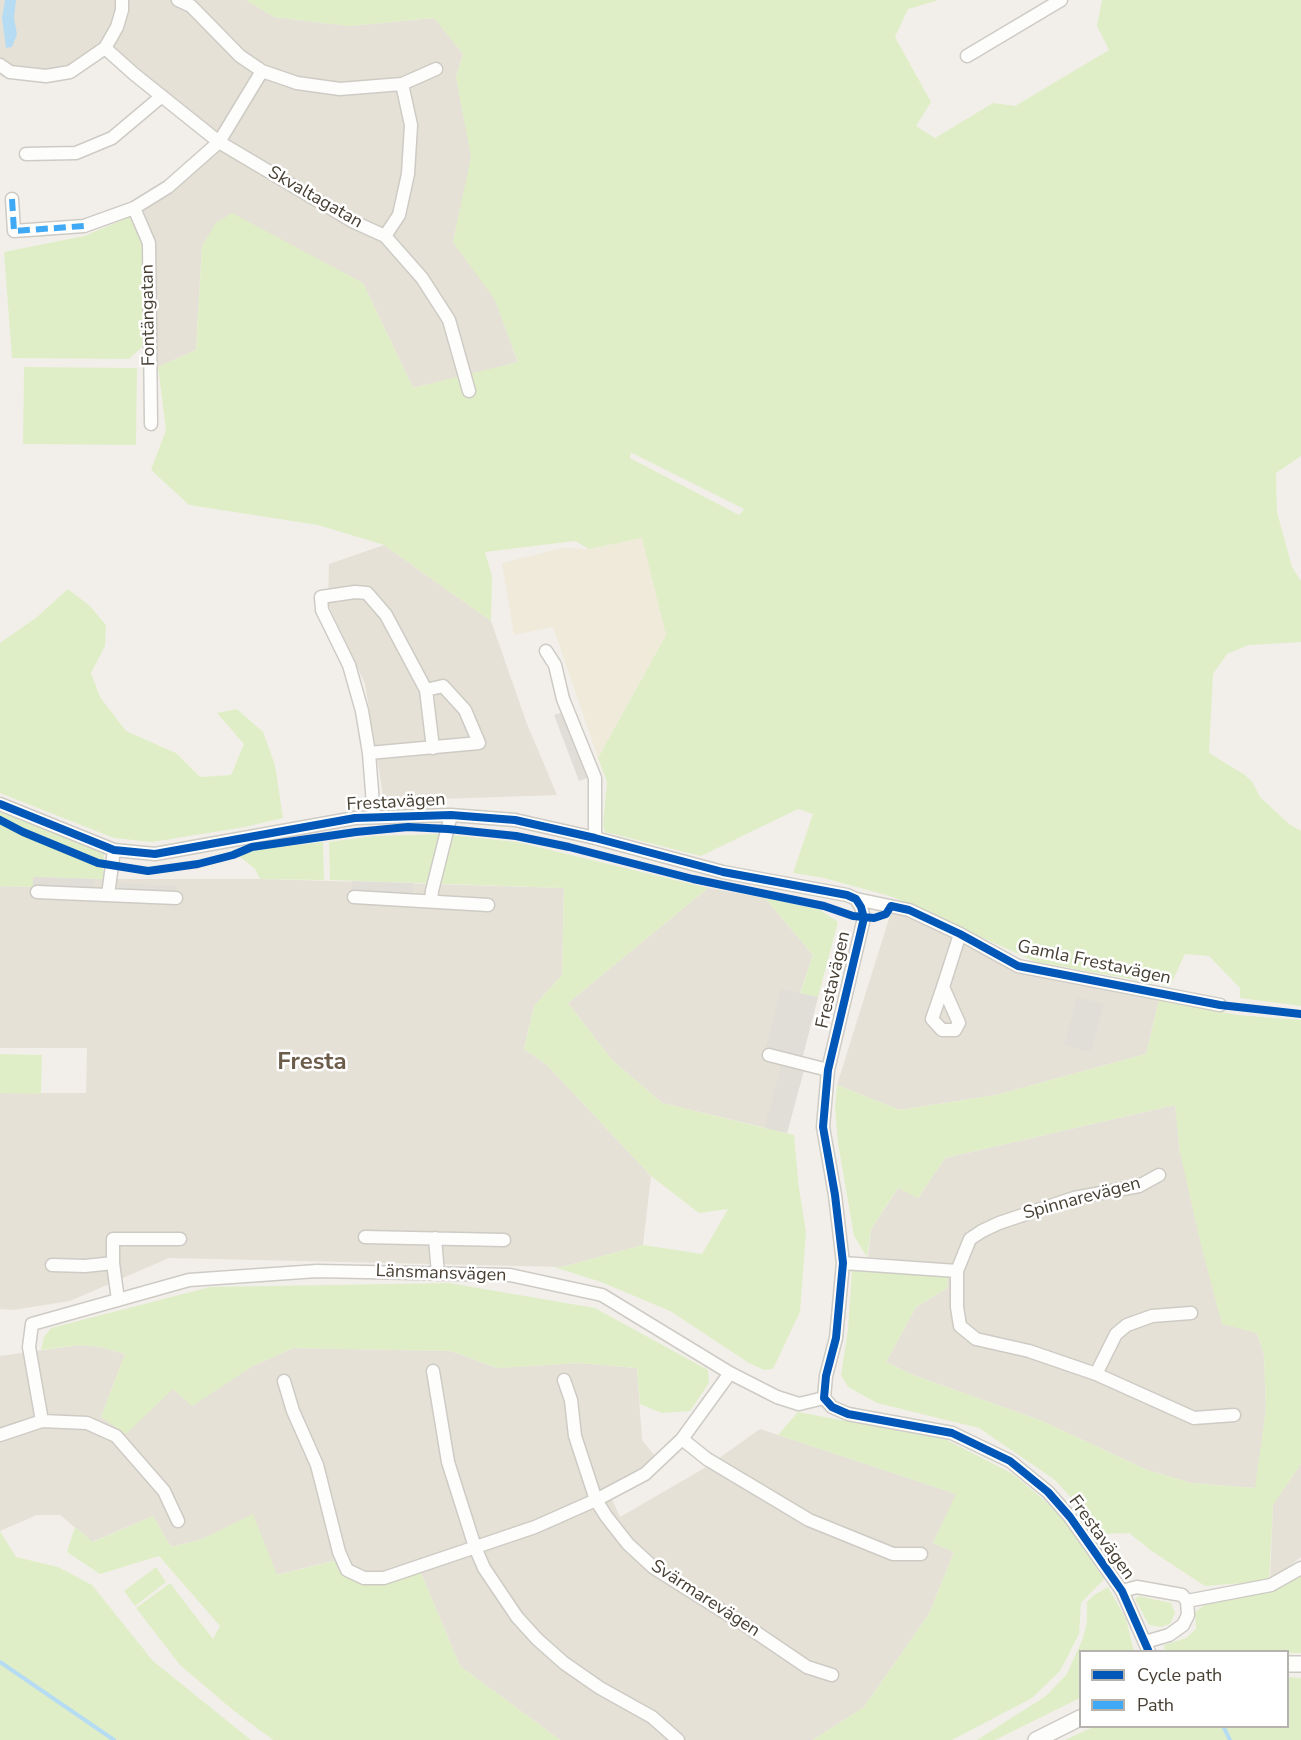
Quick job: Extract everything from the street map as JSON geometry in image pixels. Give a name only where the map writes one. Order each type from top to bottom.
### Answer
[{"type":"street","points":[[0,66],[10,72],[46,76],[70,72],[105,48],[117,27],[122,10],[122,0]]},
{"type":"street","points":[[178,0],[191,6],[240,56],[262,71],[297,83],[340,89],[402,84],[436,69]]},
{"type":"street","points":[[967,56],[1061,0]]},
{"type":"street","name":"Skvaltagatan","points":[[105,48],[219,142],[354,222],[385,236],[422,278],[449,320],[470,391]]},
{"type":"street","points":[[12,199],[14,231],[84,226],[134,208],[168,187],[219,142],[262,71]]},
{"type":"street","points":[[385,236],[399,215],[408,174],[411,125],[402,84]]},
{"type":"street","points":[[26,154],[76,153],[112,138],[162,96]]},
{"type":"street","name":"Fontängatan","points":[[134,208],[148,243],[151,424]]},
{"type":"street","points":[[374,817],[369,753],[362,711],[349,665],[322,610],[321,597],[355,592],[367,593],[386,615],[426,690],[433,748]]},
{"type":"street","points":[[546,651],[555,665],[563,699],[595,778],[595,838]]},
{"type":"street","points":[[369,753],[479,743],[465,710],[443,686],[426,690]]},
{"type":"street","name":"Frestavägen","points":[[0,804],[114,850],[155,854],[288,829],[374,817],[451,815],[515,820],[595,838],[723,872],[847,895],[856,899],[864,918],[828,1070],[823,1127],[835,1196],[843,1263],[836,1338],[826,1376],[824,1398],[832,1407],[848,1414],[952,1433],[1010,1461],[1048,1492],[1063,1509],[1122,1591],[1147,1647]]},
{"type":"street","points":[[431,902],[451,815]]},
{"type":"street","points":[[108,895],[114,850]]},
{"type":"street","points":[[37,892],[176,898]]},
{"type":"street","points":[[354,897],[488,904]]},
{"type":"street","name":"Gamla Frestavägen","points":[[856,899],[909,910],[960,934],[1018,966],[1220,1005]]},
{"type":"street","points":[[943,987],[960,934]]},
{"type":"street","points":[[769,1055],[828,1070]]},
{"type":"street","name":"Spinnarevägen","points":[[1159,1175],[1139,1186],[1074,1198],[990,1227],[970,1239],[957,1271],[957,1307],[960,1326],[976,1340],[1029,1351],[1096,1374],[1194,1418],[1234,1415]]},
{"type":"street","points":[[365,1237],[504,1240]]},
{"type":"street","points":[[435,1238],[438,1274]]},
{"type":"street","points":[[118,1300],[113,1263],[113,1239],[180,1239]]},
{"type":"street","points":[[52,1265],[85,1266],[113,1263]]},
{"type":"street","points":[[843,1263],[957,1271]]},
{"type":"street","name":"Länsmansvägen","points":[[42,1421],[29,1347],[32,1324],[189,1280],[317,1270],[510,1275],[602,1295],[730,1372],[777,1397],[799,1404],[824,1398]]},
{"type":"street","points":[[1096,1374],[1116,1334],[1127,1325],[1152,1316],[1191,1313]]},
{"type":"street","points":[[433,1371],[448,1462],[484,1568],[517,1617],[564,1663],[600,1688],[652,1717],[678,1740]]},
{"type":"street","points":[[284,1381],[293,1411],[317,1465],[339,1552],[347,1570],[364,1578],[384,1578],[535,1527],[596,1500],[645,1474],[682,1439],[730,1372]]},
{"type":"street","name":"Svärmarevägen","points":[[564,1380],[571,1400],[575,1436],[596,1500],[628,1544],[654,1568],[807,1667],[832,1675]]},
{"type":"street","points":[[0,1435],[42,1421],[87,1423],[116,1436],[164,1491],[178,1521]]},
{"type":"street","points":[[682,1439],[707,1459],[808,1520],[893,1554],[921,1554]]},
{"type":"street","points":[[1187,1602],[1270,1585],[1301,1568]]},
{"type":"street","points":[[1122,1591],[1137,1587],[1182,1595],[1187,1602],[1188,1615],[1183,1625],[1147,1647]]},
{"type":"street","points":[[1036,1740],[1079,1718]]},
{"type":"shaded area","points":[[0,0],[246,0],[274,17],[349,26],[435,18],[463,54],[456,77],[472,157],[453,242],[496,300],[518,363],[413,388],[363,283],[202,246],[196,350],[158,367],[154,241],[143,209],[169,192],[220,150],[103,54],[42,81],[0,75]]},
{"type":"shaded area","points":[[643,538],[666,635],[598,758],[553,627],[514,635],[502,563],[562,548],[589,549]]},
{"type":"shaded area","points":[[384,545],[491,621],[527,724],[557,795],[384,801],[365,684],[328,604],[329,564]]},
{"type":"shaded area","points":[[563,712],[587,778],[579,781],[554,715]]},
{"type":"shaded area","points":[[33,877],[263,879],[564,888],[562,975],[534,1006],[524,1049],[547,1065],[651,1176],[643,1245],[562,1267],[169,1258],[70,1301],[13,1310],[0,1309],[0,1093],[86,1093],[87,1048],[0,1048],[0,886],[33,887]]},
{"type":"shaded area","points":[[33,877],[95,879],[94,889],[33,887]]},
{"type":"shaded area","points":[[352,881],[413,883],[413,894],[351,892]]},
{"type":"shaded area","points":[[119,883],[178,886],[177,896],[118,893]]},
{"type":"shaded area","points":[[708,888],[765,898],[813,955],[800,993],[818,997],[803,1055],[804,1070],[787,1133],[662,1103],[612,1060],[568,1003]]},
{"type":"shaded area","points":[[892,909],[1017,970],[1060,981],[1159,1000],[1146,1054],[996,1095],[900,1110],[837,1085]]},
{"type":"shaded area","points":[[781,989],[818,997],[803,1055],[804,1070],[787,1133],[764,1128],[784,1056],[765,1051]]},
{"type":"shaded area","points":[[1077,997],[1104,1004],[1091,1052],[1064,1045]]},
{"type":"shaded area","points":[[1175,1105],[1180,1152],[1257,1333],[1264,1355],[1266,1409],[1256,1488],[1191,1483],[1147,1470],[1042,1421],[913,1375],[886,1362],[916,1307],[947,1288],[948,1277],[948,1264],[868,1257],[871,1229],[899,1187],[918,1198],[945,1158]]},
{"type":"shaded area","points":[[80,1345],[101,1347],[125,1354],[101,1417],[173,1389],[192,1405],[253,1366],[293,1348],[451,1351],[497,1368],[580,1363],[637,1368],[642,1440],[655,1456],[637,1471],[607,1488],[620,1517],[708,1466],[760,1429],[957,1494],[933,1543],[954,1552],[929,1614],[864,1707],[813,1740],[560,1740],[460,1666],[421,1573],[387,1583],[363,1584],[342,1576],[333,1561],[276,1575],[253,1515],[200,1540],[171,1547],[153,1516],[92,1542],[60,1515],[37,1515],[0,1531],[0,1356]]},
{"type":"shaded area","points":[[1301,1464],[1301,1557],[1270,1581],[1273,1504]]},
{"type":"green space","points":[[246,0],[939,0],[908,9],[895,37],[931,102],[916,126],[935,138],[993,103],[1015,106],[1109,50],[1097,26],[1102,0],[1301,0],[1301,456],[1276,473],[1277,512],[1292,567],[1301,581],[1301,642],[1249,645],[1227,654],[1213,674],[1209,753],[1245,775],[1253,783],[1260,797],[1289,824],[1301,831],[1301,1006],[1240,998],[1240,988],[1209,956],[1185,954],[1170,986],[1036,962],[893,897],[824,878],[793,873],[813,814],[798,809],[701,856],[605,832],[603,825],[607,782],[598,758],[666,635],[642,538],[589,549],[575,541],[485,552],[492,576],[491,621],[384,545],[318,525],[189,505],[151,470],[166,430],[158,367],[196,350],[202,246],[216,223],[232,213],[363,283],[413,388],[518,362],[495,300],[453,242],[471,157],[456,77],[463,54],[434,18],[349,26],[274,17]],"holes":[[[631,453],[744,509],[739,515],[630,458]]]},
{"type":"green space","points":[[130,217],[142,244],[144,345],[129,359],[12,358],[4,252],[84,236]]},
{"type":"green space","points":[[24,367],[137,368],[136,445],[23,444]]},
{"type":"green space","points":[[68,589],[90,606],[106,625],[105,646],[91,673],[100,697],[126,731],[176,753],[200,777],[231,775],[244,744],[217,713],[237,709],[263,732],[275,765],[283,818],[245,827],[152,842],[114,838],[0,793],[0,643],[37,617]]},
{"type":"green space","points":[[0,809],[104,851],[103,879],[34,877],[33,887],[0,886]]},
{"type":"green space","points":[[441,834],[517,842],[708,888],[568,1003],[612,1060],[662,1103],[794,1135],[806,1232],[800,1312],[773,1369],[764,1370],[749,1363],[670,1311],[601,1282],[554,1267],[562,1267],[643,1245],[702,1254],[728,1209],[699,1213],[651,1176],[547,1065],[524,1049],[534,1006],[562,975],[564,888],[330,880],[329,842],[373,836]]},
{"type":"green space","points":[[323,842],[324,880],[260,879],[255,869],[239,856],[255,850]]},
{"type":"green space","points":[[765,898],[820,910],[838,922],[818,997],[800,994],[813,955]]},
{"type":"green space","points":[[1159,1000],[1238,1015],[1301,1020],[1301,1464],[1273,1505],[1269,1581],[1205,1586],[1153,1552],[1129,1533],[1104,1534],[1055,1480],[979,1428],[877,1403],[848,1387],[841,1375],[848,1329],[852,1271],[948,1277],[947,1288],[916,1307],[886,1362],[913,1375],[1042,1421],[1147,1470],[1191,1483],[1255,1488],[1266,1409],[1264,1355],[1257,1333],[1222,1324],[1180,1152],[1175,1105],[945,1158],[918,1198],[898,1188],[871,1229],[867,1257],[854,1236],[838,1143],[835,1108],[837,1085],[900,1110],[996,1095],[1146,1054]]},
{"type":"green space","points":[[0,1054],[42,1055],[41,1094],[0,1093]]},
{"type":"green space","points":[[449,1283],[595,1308],[708,1370],[709,1383],[690,1411],[662,1413],[640,1404],[637,1368],[580,1363],[497,1368],[451,1351],[293,1348],[253,1366],[192,1406],[173,1389],[126,1434],[101,1417],[125,1354],[101,1347],[80,1345],[41,1350],[44,1337],[51,1328],[210,1287]]},
{"type":"green space","points":[[798,1412],[947,1440],[1013,1474],[1065,1521],[1104,1579],[1081,1603],[1079,1634],[1060,1671],[1032,1698],[952,1740],[813,1740],[864,1707],[929,1614],[954,1552],[933,1543],[956,1494],[778,1435]]},
{"type":"green space","points":[[253,1514],[277,1575],[334,1561],[342,1576],[363,1584],[387,1583],[421,1573],[460,1666],[560,1740],[273,1740],[234,1711],[180,1665],[136,1608],[170,1583],[213,1639],[220,1626],[159,1556],[100,1574],[67,1552],[75,1527],[93,1542],[153,1516],[171,1547],[200,1540]]},
{"type":"green space","points":[[0,1531],[16,1557],[58,1567],[92,1585],[153,1661],[251,1740],[0,1740]]},
{"type":"green space","points":[[156,1567],[166,1582],[135,1606],[124,1591]]},
{"type":"green space","points":[[1301,1575],[1301,1653],[1289,1653],[1289,1650],[1165,1650],[1164,1645],[1186,1638],[1196,1629],[1195,1612],[1206,1604],[1266,1593]]},
{"type":"green space","points":[[1108,1587],[1126,1619],[1134,1650],[1079,1650],[1079,1698],[995,1740],[977,1740],[1046,1696],[1067,1674],[1083,1638],[1087,1622],[1087,1602]]},
{"type":"green space","points":[[1139,1596],[1171,1603],[1175,1613],[1170,1624],[1161,1627],[1149,1625],[1135,1599]]},
{"type":"green space","points":[[1289,1677],[1301,1678],[1301,1740],[1065,1740],[1091,1728],[1289,1728]]},
{"type":"water","points":[[5,0],[16,0],[14,18],[17,34],[12,47],[6,48],[2,18]]},
{"type":"waterway","points":[[0,1662],[114,1740]]},
{"type":"waterway","points":[[1224,1728],[1230,1740]]},
{"type":"marked path","points":[[12,199],[14,231],[84,226]]},
{"type":"cycle path","points":[[0,804],[114,850],[155,854],[355,818],[451,815],[515,820],[595,838],[723,872],[847,895],[856,899],[864,918],[828,1070],[823,1127],[835,1195],[843,1263],[836,1338],[826,1376],[824,1398],[832,1407],[848,1414],[952,1433],[1010,1461],[1048,1492],[1070,1517],[1122,1591],[1148,1650]]},
{"type":"cycle path","points":[[0,820],[98,863],[148,871],[198,864],[233,855],[252,847],[408,827],[516,836],[569,847],[693,879],[824,906],[853,916],[874,918],[886,914],[891,906],[909,910],[960,934],[1018,966],[1220,1005],[1301,1014]]},
{"type":"district","name":"Fresta","points":[[312,1063]]}]
